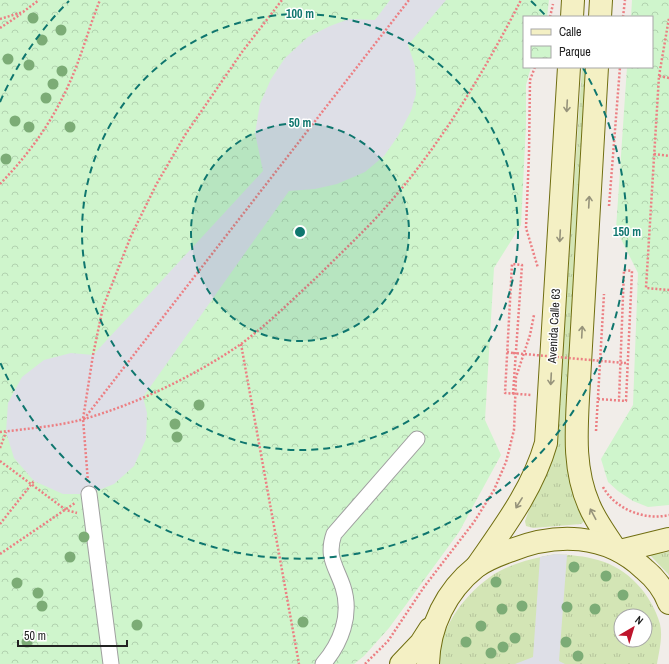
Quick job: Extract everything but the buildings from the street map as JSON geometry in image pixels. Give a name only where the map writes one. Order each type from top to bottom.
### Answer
[{"type":"main road","points":[[572,16],[573,0]]},
{"type":"main road","points":[[600,16],[602,0]]},
{"type":"main road","name":"Avenida Calle 63","points":[[477,566],[504,527],[534,476],[546,443],[569,68]]},
{"type":"main road","points":[[598,68],[588,399],[576,452],[580,476],[588,504],[617,549]]},
{"type":"main road","points":[[401,664],[421,643],[458,585],[477,566],[517,547],[553,539],[577,538],[617,549],[635,560],[654,578],[669,603]]},
{"type":"main road","points":[[617,549],[669,539]]},
{"type":"main road","points":[[428,664],[428,650],[436,621]]},
{"type":"street","points":[[323,664],[334,650],[343,632],[346,610],[342,586],[330,553],[330,544],[334,534],[417,439]]},
{"type":"street","points":[[89,494],[111,664]]},
{"type":"path","points":[[0,28],[39,0]]},
{"type":"path","points":[[0,184],[24,159],[46,129],[70,83],[100,0]]},
{"type":"path","points":[[0,554],[89,494],[83,419],[103,307],[131,236],[156,185],[185,135],[242,52],[282,0]]},
{"type":"path","points":[[83,419],[409,0]]},
{"type":"path","points":[[0,432],[83,419],[143,397],[186,376],[241,344],[282,309],[331,263],[376,218],[413,174],[444,132],[476,81],[520,0]]},
{"type":"path","points":[[550,16],[554,0]]},
{"type":"path","points":[[623,16],[625,0]]},
{"type":"path","points":[[0,19],[23,12]]},
{"type":"path","points":[[669,18],[659,76],[646,288],[669,290]]},
{"type":"path","points":[[535,68],[530,80],[526,228],[538,269]]},
{"type":"path","points":[[608,213],[620,68]]},
{"type":"path","points":[[659,76],[669,78]]},
{"type":"path","points":[[654,154],[669,156]]},
{"type":"path","points":[[365,664],[388,641],[424,587],[474,522],[494,490],[506,462],[514,430],[514,394],[516,346],[522,265],[512,264],[506,393],[514,394],[550,396]]},
{"type":"path","points":[[588,399],[626,401],[632,271],[624,270],[619,400]]},
{"type":"path","points":[[596,436],[588,399],[604,291]]},
{"type":"path","points":[[514,394],[516,377],[530,335],[535,308]]},
{"type":"path","points":[[241,344],[299,664]]},
{"type":"path","points":[[507,352],[628,363]]},
{"type":"path","points":[[0,448],[6,432]]},
{"type":"path","points":[[0,461],[66,510],[92,516]]},
{"type":"path","points":[[0,524],[34,481]]},
{"type":"path","points":[[602,485],[614,501],[632,512],[650,517],[669,515]]},
{"type":"green space","points":[[0,0],[549,0],[547,16],[523,16],[523,68],[531,68],[526,85],[526,125],[521,225],[494,268],[485,420],[501,455],[459,532],[389,628],[364,656],[354,664],[0,664]]},
{"type":"green space","points":[[632,0],[669,0],[669,505],[648,507],[633,501],[608,482],[601,459],[633,405],[638,273],[616,229],[627,68],[653,68],[653,16],[631,16]]},
{"type":"green space","points":[[582,68],[589,68],[566,449],[571,486],[587,519],[581,524],[533,528],[526,526],[525,521],[557,434]]},
{"type":"green space","points":[[669,552],[669,575],[649,554]]},
{"type":"green space","points":[[556,554],[583,557],[609,564],[629,576],[645,593],[656,613],[660,624],[661,639],[657,664],[438,664],[439,651],[448,627],[454,615],[470,594],[497,572],[530,560]]},
{"type":"shaded area","points":[[390,0],[446,0],[408,45],[415,66],[416,94],[411,111],[398,136],[384,156],[365,172],[337,184],[315,189],[289,191],[143,397],[147,413],[146,439],[134,466],[114,484],[89,494],[63,494],[34,481],[14,458],[6,432],[8,403],[22,377],[44,360],[71,353],[93,355],[263,171],[255,133],[260,104],[271,79],[285,58],[308,37],[330,26],[349,19],[375,20]]},
{"type":"shaded area","points":[[556,554],[567,555],[559,661],[565,664],[515,664],[533,657],[540,557]]}]
